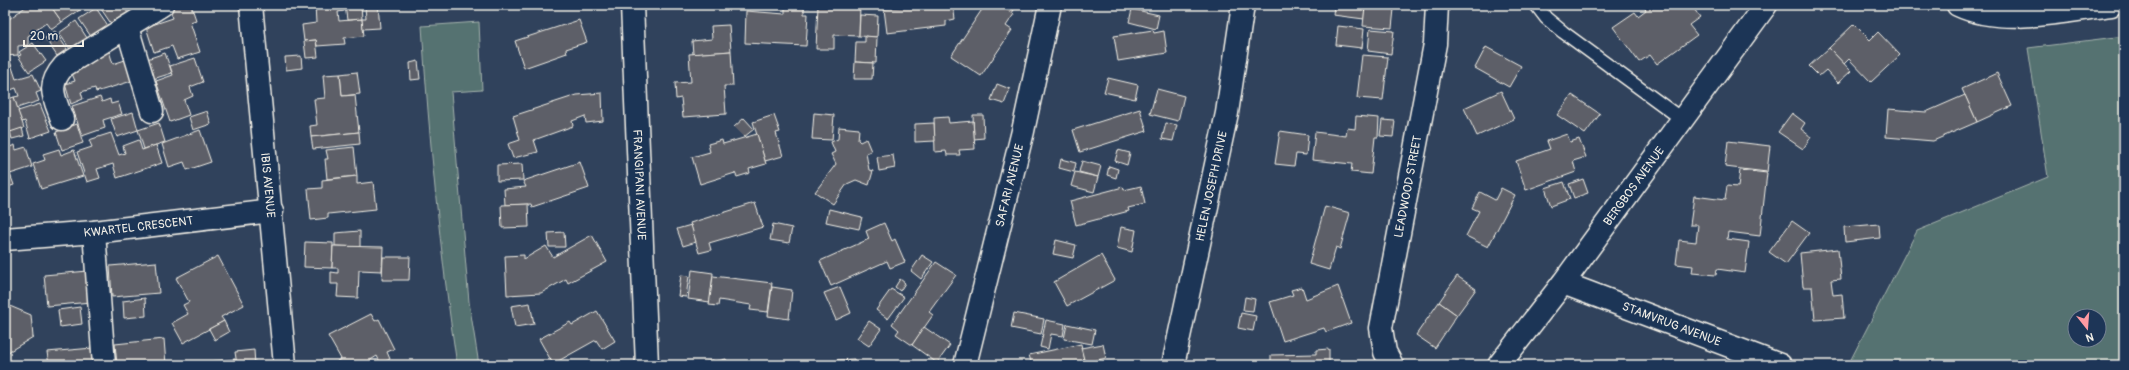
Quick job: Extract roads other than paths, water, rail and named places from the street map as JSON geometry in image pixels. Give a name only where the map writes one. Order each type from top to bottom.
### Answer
[{"type":"street","points":[[62,119],[52,86],[56,75],[64,66],[162,5]]},
{"type":"street","name":"IBIS AVENUE","points":[[251,5],[272,211],[285,365]]},
{"type":"street","name":"FRANGIPANI AVENUE","points":[[632,5],[647,365]]},
{"type":"street","name":"SAFARI AVENUE","points":[[965,365],[1024,132],[1050,5]]},
{"type":"street","name":"HELEN JOSEPH DRIVE","points":[[1173,365],[1227,113],[1243,5]]},
{"type":"street","name":"LEADWOOD STREET","points":[[1392,365],[1385,352],[1381,328],[1434,44],[1437,5]]},
{"type":"street","name":"BERGBOS AVENUE","points":[[1499,365],[1563,283],[1766,5]]},
{"type":"street","points":[[1958,5],[1973,11],[2012,16],[2111,5]]},
{"type":"street","points":[[127,27],[152,111]]},
{"type":"street","name":"KWARTEL CRESCENT","points":[[5,239],[94,232],[272,211]]},
{"type":"street","points":[[94,232],[104,365]]},
{"type":"street","name":"STAMVRUG AVENUE","points":[[1563,283],[1780,365]]},
{"type":"lane","points":[[1536,5],[1546,18],[1563,32],[1682,120]]}]
